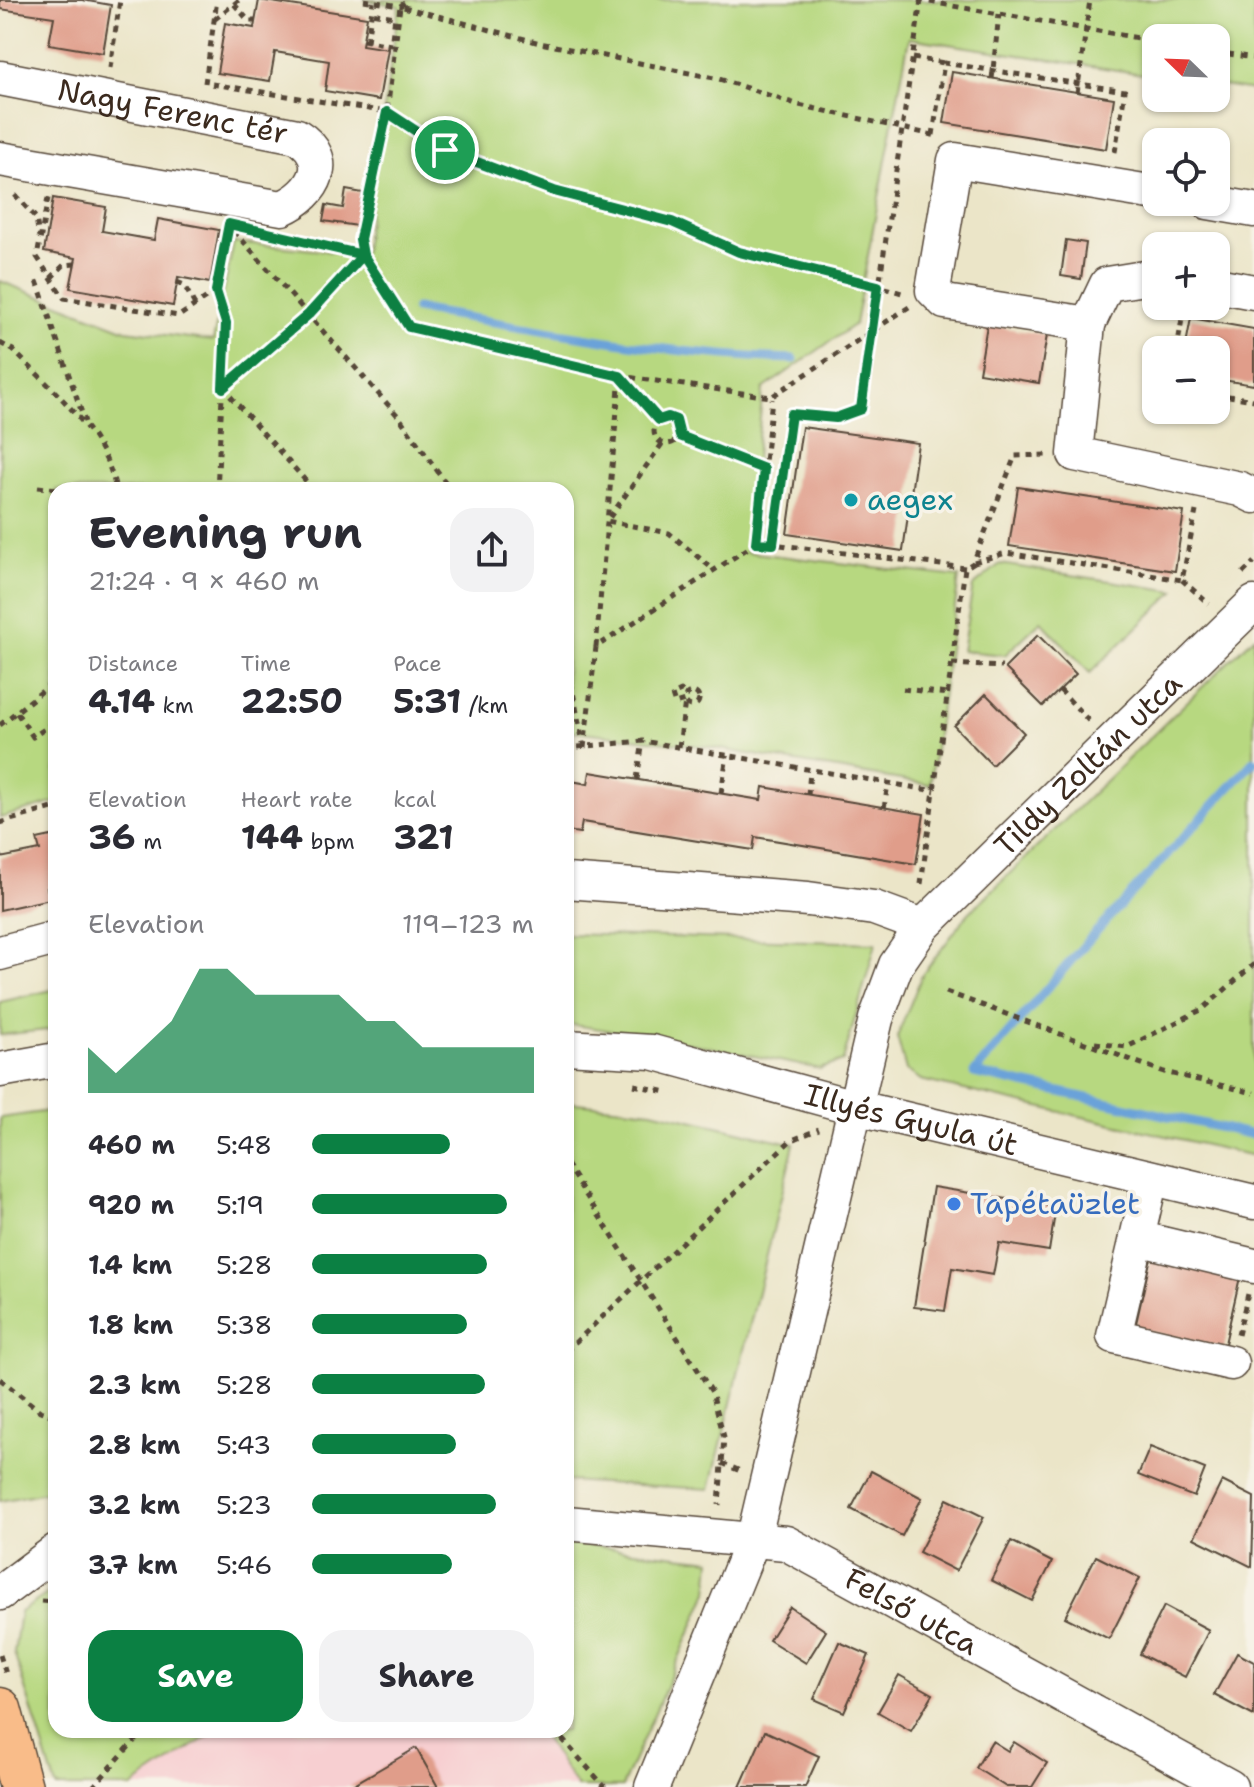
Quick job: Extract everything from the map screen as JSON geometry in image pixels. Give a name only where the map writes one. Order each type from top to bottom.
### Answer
[{"type":"main road","points":[[0,1709],[21,1787]]},
{"type":"street","name":"Nagy Ferenc tér","points":[[0,78],[297,136],[310,144],[317,166],[314,182],[302,199],[282,208],[0,159]]},
{"type":"street","points":[[1088,324],[945,302],[927,294],[955,160],[1142,191]]},
{"type":"street","points":[[1230,206],[1254,210]]},
{"type":"street","points":[[1142,278],[1107,284],[1088,324],[1075,454],[1240,489],[1254,496]]},
{"type":"street","points":[[1230,288],[1254,292]]},
{"type":"street","name":"Tildy Zoltán utca","points":[[652,1787],[754,1537],[854,1107],[876,1019],[896,965],[919,924],[1254,603]]},
{"type":"street","points":[[574,882],[808,899],[874,908],[919,924]]},
{"type":"street","points":[[0,953],[48,940]]},
{"type":"street","name":"Illyés Gyula út","points":[[574,1047],[652,1052],[854,1107],[1254,1202]]},
{"type":"street","points":[[0,1070],[48,1061]]},
{"type":"street","points":[[1151,1178],[1114,1336],[1231,1363]]},
{"type":"street","points":[[1137,1238],[1252,1274]]},
{"type":"street","name":"Felső utca","points":[[574,1524],[754,1537],[786,1543],[1230,1787]]},
{"type":"street","points":[[0,1593],[48,1557]]},
{"type":"path","points":[[110,68],[120,0]]},
{"type":"path","points":[[205,83],[217,0]]},
{"type":"path","points":[[364,0],[385,2],[540,43],[719,79],[799,105],[903,130]]},
{"type":"path","points":[[409,0],[400,6],[387,112],[360,239],[363,255],[409,327],[620,376],[771,397],[871,335],[927,294]]},
{"type":"path","points":[[773,544],[791,414],[836,418],[861,409],[920,0],[1142,39]]},
{"type":"path","points":[[1077,93],[1090,0]]},
{"type":"path","points":[[214,20],[237,2],[249,21],[255,21]]},
{"type":"path","points":[[371,13],[395,17],[391,45],[365,40],[373,2]]},
{"type":"path","points":[[992,79],[999,14]]},
{"type":"path","points":[[1230,54],[1254,58]]},
{"type":"path","points":[[913,58],[1125,91],[1113,164]]},
{"type":"path","points":[[933,135],[944,63]]},
{"type":"path","points":[[387,112],[445,150],[554,191],[672,222],[739,252],[878,286],[927,294]]},
{"type":"path","points":[[49,189],[37,257],[64,298],[179,316],[216,291]]},
{"type":"path","points":[[9,193],[19,197],[36,218],[39,242]]},
{"type":"path","points":[[229,224],[243,228]]},
{"type":"path","points":[[217,482],[226,323],[216,291],[229,224]]},
{"type":"path","points":[[229,224],[399,417],[445,482]]},
{"type":"path","points":[[288,238],[363,255]]},
{"type":"path","points":[[223,388],[309,314],[363,255]]},
{"type":"path","points":[[51,278],[64,265],[75,264]]},
{"type":"path","points":[[37,281],[87,427],[113,473],[115,482]]},
{"type":"path","points":[[177,282],[184,285],[195,305]]},
{"type":"path","points":[[0,343],[13,350],[87,427]]},
{"type":"path","points":[[620,376],[659,420]]},
{"type":"path","points":[[584,748],[620,376]]},
{"type":"path","points":[[223,388],[307,482]]},
{"type":"path","points":[[1230,396],[1254,400]]},
{"type":"path","points":[[756,543],[772,399]]},
{"type":"path","points":[[659,420],[668,417],[676,420],[680,436],[675,443],[662,444]]},
{"type":"path","points":[[659,420],[654,435],[662,444]]},
{"type":"path","points":[[680,436],[764,469]]},
{"type":"path","points":[[607,521],[662,444]]},
{"type":"path","points":[[973,563],[1015,456],[1075,454]]},
{"type":"path","points":[[38,487],[48,488]]},
{"type":"path","points":[[1182,580],[1196,508]]},
{"type":"path","points":[[607,521],[669,533],[714,570]]},
{"type":"path","points":[[596,647],[756,543],[965,568],[1006,553],[1182,580],[1210,605]]},
{"type":"path","points":[[1052,561],[1054,552]]},
{"type":"path","points":[[1139,575],[1141,566]]},
{"type":"path","points":[[919,924],[965,568]]},
{"type":"path","points":[[952,664],[1002,667]]},
{"type":"path","points":[[0,725],[48,687]]},
{"type":"path","points":[[903,689],[948,694]]},
{"type":"path","points":[[1060,690],[1089,722]]},
{"type":"path","points":[[574,697],[584,748]]},
{"type":"path","points":[[679,747],[686,698]]},
{"type":"path","points":[[17,713],[33,737],[48,727]]},
{"type":"path","points":[[574,748],[643,741],[935,791]]},
{"type":"path","points":[[637,779],[643,741]]},
{"type":"path","points":[[721,793],[727,755]]},
{"type":"path","points":[[808,795],[810,772]]},
{"type":"path","points":[[884,808],[888,784]]},
{"type":"path","points":[[0,822],[48,809]]},
{"type":"path","points":[[1082,1041],[1127,1047],[1203,1009],[1254,964]]},
{"type":"path","points":[[946,992],[1164,1072],[1254,1093]]},
{"type":"path","points":[[574,1344],[790,1141],[811,1133],[854,1107]]},
{"type":"path","points":[[574,1177],[712,1392],[724,1437],[716,1534]]},
{"type":"path","points":[[1231,1363],[1252,1274]]},
{"type":"path","points":[[0,1379],[48,1414]]},
{"type":"path","points":[[93,1787],[137,1738]]},
{"type":"path","points":[[561,1738],[605,1787]]},
{"type":"shaded area","points":[[205,1738],[544,1738],[577,1787],[132,1787]]},
{"type":"green space","points":[[364,0],[1254,0],[1254,91],[1230,87],[1230,24],[1142,24],[1142,74],[909,38],[855,324],[763,389],[746,552],[959,577],[930,785],[709,747],[574,731],[574,482],[48,482],[48,804],[0,818],[0,281],[126,330],[213,341],[234,242],[363,255],[399,6]]},
{"type":"green space","points":[[1000,564],[1175,591],[1090,673],[1041,621],[1005,655],[962,651],[973,586]]},
{"type":"green space","points":[[1254,637],[1254,1156],[921,1080],[906,1070],[897,1037],[922,975],[968,914]]},
{"type":"green space","points":[[574,934],[876,943],[843,1061],[820,1069],[668,1039],[574,1025]]},
{"type":"green space","points":[[48,991],[48,1030],[0,1035],[0,1002]]},
{"type":"green space","points":[[574,1103],[652,1111],[794,1144],[710,1489],[574,1481]]},
{"type":"green space","points":[[48,1111],[48,1492],[0,1501],[0,1118]]},
{"type":"green space","points":[[574,1544],[711,1560],[708,1592],[622,1787],[577,1787],[544,1738],[574,1738]]},
{"type":"green space","points":[[48,1593],[48,1738],[205,1738],[132,1787],[56,1787],[14,1653],[20,1612]]},
{"type":"building","points":[[0,0],[82,0],[111,5],[103,53],[49,44],[54,17],[0,9]]},
{"type":"building","points":[[259,0],[367,17],[362,45],[388,49],[379,100],[325,91],[329,61],[275,52],[270,81],[217,73],[225,23],[254,28]]},
{"type":"building","points":[[952,72],[1114,98],[1106,149],[944,123]]},
{"type":"building","points":[[346,190],[363,193],[358,226],[323,221],[326,205],[343,208]]},
{"type":"building","points":[[53,198],[106,207],[102,231],[154,240],[158,219],[219,230],[210,283],[178,277],[173,306],[70,288],[76,258],[44,252]]},
{"type":"building","points":[[1066,240],[1086,243],[1081,279],[1061,276]]},
{"type":"building","points":[[1191,320],[1254,329],[1254,385],[1230,381],[1230,336],[1188,336]]},
{"type":"building","points":[[987,325],[1047,335],[1039,383],[979,373]]},
{"type":"building","name":"aegex","points":[[802,427],[918,443],[903,551],[787,534]]},
{"type":"building","points":[[1018,487],[1184,512],[1175,571],[1009,546]]},
{"type":"building","points":[[1038,635],[1076,674],[1043,706],[1005,668]]},
{"type":"building","points":[[986,694],[1024,733],[992,765],[954,726]]},
{"type":"building","points":[[590,772],[761,800],[763,787],[924,814],[916,864],[755,837],[753,850],[582,822],[580,833],[574,832],[574,781],[588,784]]},
{"type":"building","points":[[48,837],[48,899],[0,910],[0,858],[40,850],[37,839]]},
{"type":"building","points":[[933,1187],[1056,1207],[1049,1251],[999,1243],[993,1275],[952,1268],[945,1311],[914,1307]]},
{"type":"building","points":[[1151,1257],[1240,1277],[1224,1348],[1135,1328]]},
{"type":"building","points":[[1150,1447],[1205,1469],[1194,1497],[1138,1475]]},
{"type":"building","points":[[871,1471],[922,1498],[902,1536],[851,1509]]},
{"type":"building","points":[[1222,1481],[1254,1497],[1252,1567],[1194,1538]]},
{"type":"building","points":[[947,1499],[984,1517],[956,1571],[919,1552]]},
{"type":"building","points":[[1011,1541],[1052,1562],[1032,1601],[991,1580]]},
{"type":"building","points":[[1096,1556],[1140,1578],[1109,1639],[1065,1617]]},
{"type":"building","points":[[1164,1606],[1209,1630],[1185,1677],[1140,1654]]},
{"type":"building","points":[[790,1607],[826,1631],[806,1663],[769,1640]]},
{"type":"building","points":[[839,1642],[869,1655],[844,1712],[814,1699]]},
{"type":"building","points":[[1237,1653],[1254,1662],[1254,1716],[1214,1695]]},
{"type":"building","points":[[899,1675],[933,1694],[911,1731],[878,1712]]},
{"type":"building","points":[[765,1731],[819,1756],[805,1787],[740,1787]]},
{"type":"building","points":[[992,1741],[1008,1751],[1014,1742],[1047,1763],[1032,1787],[1006,1787],[976,1768]]},
{"type":"building","points":[[416,1748],[438,1787],[349,1787]]},
{"type":"waterway","points":[[416,309],[652,347],[794,359]]},
{"type":"waterway","points":[[1254,761],[1094,934],[974,1073],[1254,1135]]},
{"type":"place","name":"aegex","points":[[851,500]]},
{"type":"place","name":"Tapétaüzlet","points":[[954,1204]]},
{"type":"route","points":[[445,150],[387,112],[360,239],[363,255],[229,224],[216,291],[226,323],[223,388],[309,314],[363,255],[409,327],[620,376],[659,420],[668,417],[676,420],[680,436],[764,469],[756,543],[773,544],[791,414],[836,418],[861,409],[878,286],[824,270],[739,252],[672,222],[554,191],[445,150]]}]
